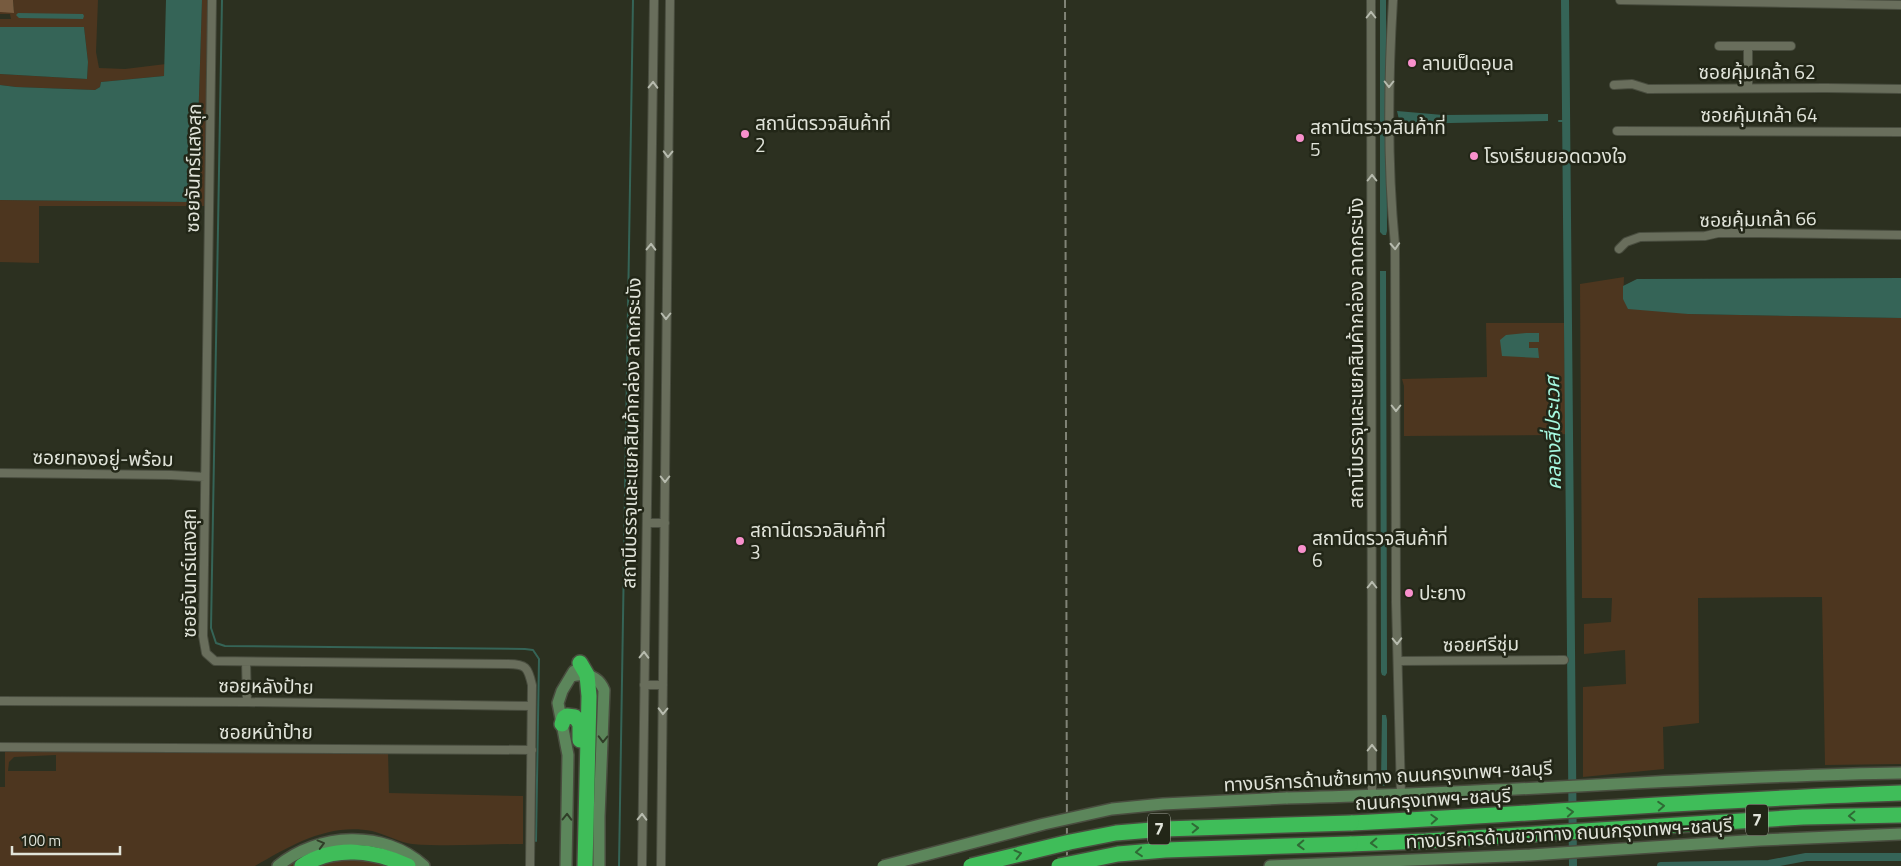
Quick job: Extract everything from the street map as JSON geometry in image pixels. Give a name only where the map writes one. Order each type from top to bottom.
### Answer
[{"type":"highway","points":[[583,669],[589,696],[585,866]]},
{"type":"highway","points":[[562,724],[567,716],[576,717],[580,724],[577,866]]},
{"type":"highway","name":"ถนนกรุงเทพฯ-ชลบุรี","points":[[970,866],[1116,833],[1164,829],[1351,823],[1612,809],[1802,796],[1901,793]]},
{"type":"highway","name":"7","points":[[1059,866],[1118,854],[1165,850],[1426,842],[1803,817],[1901,815]]},
{"type":"highway","points":[[302,866],[329,855],[362,852],[388,857],[408,866]]},
{"type":"main road","points":[[566,866],[568,755],[558,703],[562,691],[571,676],[581,674],[583,669],[601,683],[604,690],[599,866]]},
{"type":"main road","name":"ทางบริการด้านซ้ายทาง ถนนกรุงเทพฯ-ชลบุรี","points":[[883,866],[1044,824],[1112,809],[1163,804],[1401,795],[1812,774],[1901,773]]},
{"type":"main road","name":"ทางบริการด้านขวาทาง ถนนกรุงเทพฯ-ชลบุรี","points":[[1270,866],[1411,863],[1760,840],[1901,834]]},
{"type":"main road","points":[[278,866],[294,855],[317,845],[355,839],[391,847],[413,857],[424,866]]},
{"type":"street","name":"ซอยจันทร์แสงสุก","points":[[212,0],[203,636],[206,652],[215,661],[517,664],[524,666],[530,674],[531,706],[530,866]]},
{"type":"street","name":"สถานีบรรจุและแยกสินค้ากล่อง ลาดกระบัง","points":[[642,866],[654,0]]},
{"type":"street","name":"สถานีบรรจุและแยกสินค้ากล่อง ลาดกระบัง","points":[[661,866],[670,0]]},
{"type":"street","name":"สถานีบรรจุและแยกสินค้ากล่อง ลาดกระบัง","points":[[1371,0],[1372,796]]},
{"type":"street","name":"สถานีบรรจุและแยกสินค้ากล่อง ลาดกระบัง","points":[[1393,0],[1389,71],[1389,153],[1395,245],[1398,661],[1401,795]]},
{"type":"street","points":[[1620,0],[1901,5]]},
{"type":"street","points":[[1719,46],[1791,46]]},
{"type":"street","points":[[1748,46],[1748,88]]},
{"type":"street","name":"ซอยคุ้มเกล้า 62","points":[[1614,85],[1632,84],[1648,89],[1901,89]]},
{"type":"street","name":"ซอยคุ้มเกล้า 64","points":[[1616,131],[1901,132]]},
{"type":"street","name":"ซอยคุ้มเกล้า 66","points":[[1619,249],[1626,242],[1640,236],[1704,236],[1718,233],[1758,232],[1901,236]]},
{"type":"street","name":"ซอยทองอยู่-พร้อม","points":[[0,473],[205,477]]},
{"type":"street","points":[[647,524],[665,523]]},
{"type":"street","name":"ซอยศรีชุ่ม","points":[[1398,661],[1564,660]]},
{"type":"street","points":[[246,662],[247,702]]},
{"type":"street","points":[[644,685],[663,685]]},
{"type":"street","name":"ซอยหลังป้าย","points":[[0,701],[531,706]]},
{"type":"street","name":"ซอยหน้าป้าย","points":[[0,747],[532,750]]},
{"type":"shaded area","points":[[0,0],[13,0],[14,13],[0,12]]},
{"type":"shaded area","points":[[13,0],[98,0],[96,52],[99,68],[125,69],[166,64],[164,76],[101,82],[100,87],[95,90],[0,85],[0,74],[87,79],[88,62],[84,27],[0,27],[0,19],[11,19],[10,14],[0,14],[0,12],[14,12]]},
{"type":"shaded area","points":[[202,0],[208,0],[205,206],[39,206],[39,263],[0,262],[0,200],[190,202],[196,191]]},
{"type":"shaded area","points":[[1624,277],[1623,299],[1688,314],[1901,318],[1901,764],[1825,765],[1822,597],[1698,598],[1699,723],[1663,727],[1664,769],[1583,777],[1583,687],[1626,684],[1625,650],[1584,654],[1584,624],[1611,622],[1612,598],[1582,598],[1580,284]]},
{"type":"shaded area","points":[[1486,323],[1564,323],[1566,434],[1404,436],[1404,386],[1402,379],[1487,377]]},
{"type":"shaded area","points":[[5,747],[388,751],[389,793],[523,796],[523,844],[412,844],[372,831],[356,829],[325,833],[311,838],[255,866],[0,866],[0,787],[5,787]],"holes":[[[56,755],[56,771],[8,771],[9,762],[14,757]]]},
{"type":"shaded area","points":[[307,854],[418,866],[287,866]]},
{"type":"water","points":[[166,0],[202,0],[196,191],[190,202],[0,200],[0,85],[95,90],[100,87],[101,82],[164,76]]},
{"type":"water","points":[[1380,0],[1386,0],[1386,235],[1380,232]]},
{"type":"water","points":[[18,13],[83,14],[84,16],[83,19],[19,18],[16,15]]},
{"type":"water","points":[[0,27],[84,27],[88,62],[87,79],[0,74]]},
{"type":"water","points":[[1397,111],[1443,115],[1548,114],[1548,121],[1400,124]]},
{"type":"water","points":[[1380,271],[1386,271],[1387,673],[1385,676],[1381,672]]},
{"type":"water","points":[[1901,278],[1901,318],[1688,314],[1628,309],[1623,299],[1623,286],[1637,279]]},
{"type":"water","points":[[1539,333],[1539,342],[1529,342],[1529,348],[1538,348],[1539,358],[1502,356],[1500,340],[1506,335]]},
{"type":"water","points":[[1382,715],[1386,715],[1387,720],[1387,783],[1384,786],[1381,781]]},
{"type":"waterway","points":[[222,0],[211,628],[216,643],[225,646],[533,650],[539,659],[536,841]]},
{"type":"waterway","points":[[619,866],[633,0]]},
{"type":"waterway","name":"คลองสี่ประเวศ","points":[[1565,0],[1573,866]]},
{"type":"waterway","name":"คลองสี่ประเวศ","points":[[1559,121],[1567,121]]},
{"type":"waterway","points":[[1661,866],[1769,864],[1806,857],[1901,857]]},
{"type":"railway","points":[[1065,0],[1067,866]]},
{"type":"place","name":"ลาบเป็ดอุบล","points":[[1412,63]]},
{"type":"place","name":"สถานีตรวจสินค้าที่ 2","points":[[745,134]]},
{"type":"place","name":"สถานีตรวจสินค้าที่ 5","points":[[1300,138]]},
{"type":"place","name":"โรงเรียนยอดดวงใจ","points":[[1474,156]]},
{"type":"place","name":"สถานีตรวจสินค้าที่ 3","points":[[740,541]]},
{"type":"place","name":"สถานีตรวจสินค้าที่ 6","points":[[1302,549]]},
{"type":"place","name":"ปะยาง","points":[[1409,593]]}]
